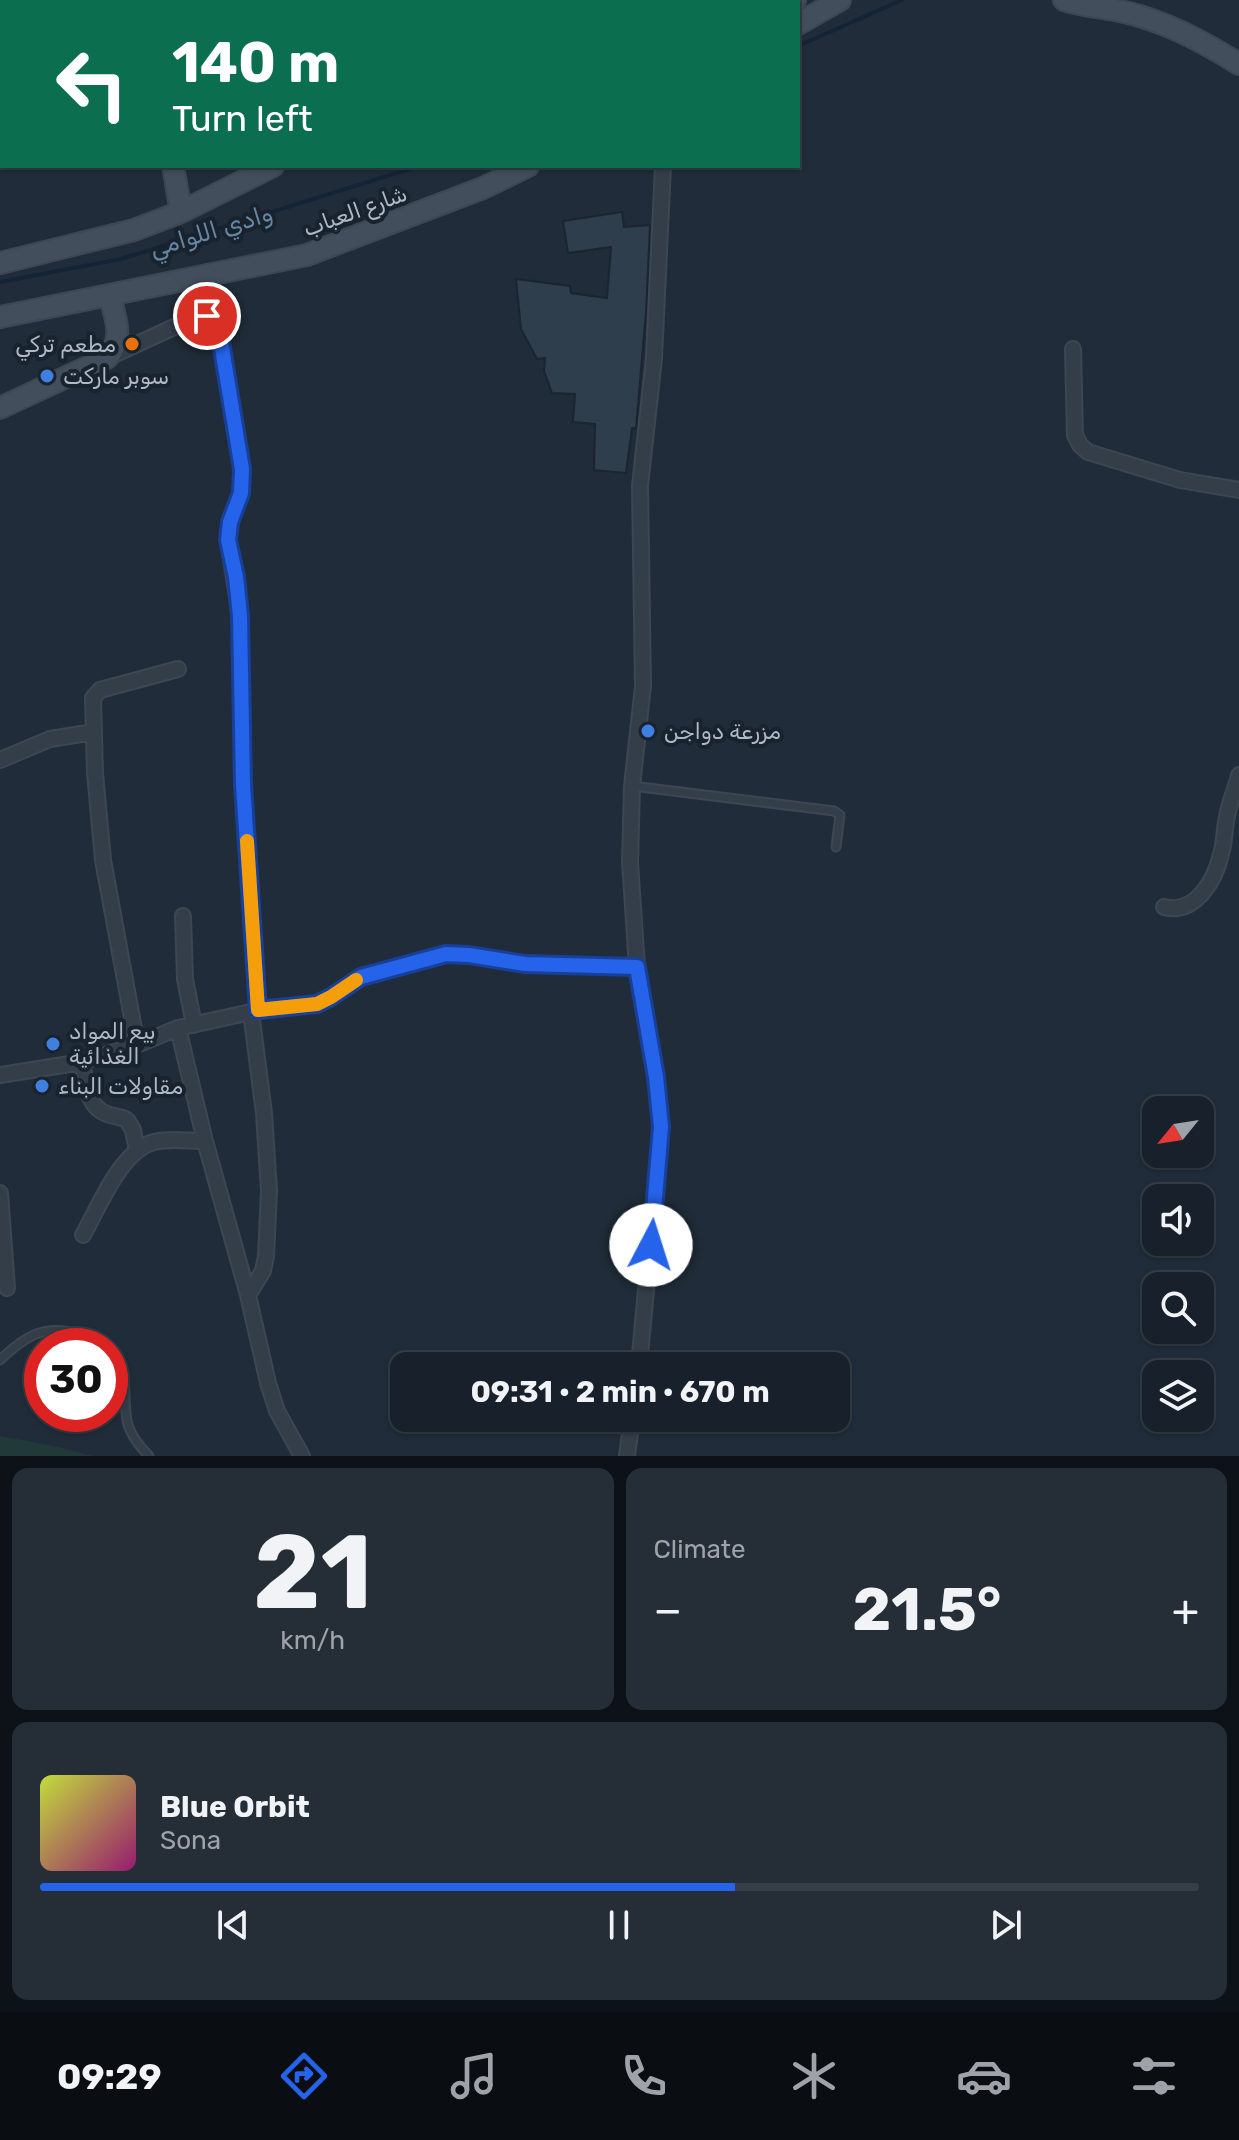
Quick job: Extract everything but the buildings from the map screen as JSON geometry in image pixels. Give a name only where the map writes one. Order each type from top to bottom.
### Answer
[{"type":"street","points":[[800,23],[840,0]]},
{"type":"street","points":[[1064,0],[1120,11],[1175,28],[1239,64]]},
{"type":"street","points":[[173,168],[181,212]]},
{"type":"street","points":[[0,263],[134,230],[181,212],[269,168]]},
{"type":"street","name":"شارع العباب","points":[[443,204],[496,168]]},
{"type":"street","name":"شارع العباب","points":[[0,317],[307,255],[483,188],[524,168]]},
{"type":"street","points":[[640,1352],[661,1127],[656,1077],[637,967],[630,862],[632,786],[643,686],[640,486],[654,358],[663,168]]},
{"type":"street","points":[[107,358],[115,349],[118,338],[110,295]]},
{"type":"street","points":[[0,408],[200,315],[213,319],[219,330],[242,469],[241,493],[230,522],[228,540],[240,616],[243,785],[254,1011],[269,1191],[263,1271],[248,1295]]},
{"type":"street","points":[[1073,349],[1075,435],[1088,452],[1180,480],[1239,490]]},
{"type":"street","points":[[137,1045],[103,860],[95,773],[93,698],[100,690],[178,669]]},
{"type":"street","points":[[0,760],[50,739],[94,732]]},
{"type":"street","points":[[1164,907],[1187,907],[1199,897],[1216,869],[1232,840],[1227,815],[1239,775]]},
{"type":"street","points":[[183,916],[185,979],[194,1025]]},
{"type":"street","points":[[0,1075],[82,1062],[178,1028],[254,1011],[317,1004],[361,977],[446,954],[525,964],[637,967]]},
{"type":"street","points":[[178,1028],[268,1383],[277,1411],[302,1456]]},
{"type":"street","points":[[82,1062],[92,1102],[106,1114],[127,1120],[133,1130],[137,1151]]},
{"type":"street","points":[[83,1235],[120,1171],[137,1151],[156,1142],[205,1141]]},
{"type":"street","points":[[0,1193],[7,1288]]},
{"type":"street","points":[[627,1456],[630,1432]]},
{"type":"lane","points":[[632,786],[834,811],[840,815],[836,847]]},
{"type":"lane","points":[[0,1360],[24,1339]]},
{"type":"lane","points":[[128,1424],[137,1443],[149,1456]]},
{"type":"green space","points":[[0,1436],[59,1447],[93,1456],[0,1456]]},
{"type":"waterway","name":"وادي اللوامي","points":[[800,45],[902,0]]},
{"type":"waterway","name":"وادي اللوامي","points":[[0,282],[121,259],[413,168]]},
{"type":"slow traffic","points":[[247,841],[258,1010],[317,1004],[356,980]]},
{"type":"place","name":"مطعم تركي","points":[[132,344]]},
{"type":"place","name":"سوبر ماركت","points":[[47,376]]},
{"type":"place","name":"مزرعة دواجن","points":[[648,731]]},
{"type":"place","name":"بيع المواد الغذائية","points":[[53,1044]]},
{"type":"place","name":"مقاولات البناء","points":[[42,1086]]},
{"type":"route","points":[[207,316],[213,319],[219,330],[242,469],[241,493],[230,522],[228,540],[239,596],[243,785],[258,1010],[317,1004],[361,977],[446,954],[525,964],[637,967],[656,1077],[661,1127],[651,1245]]}]
